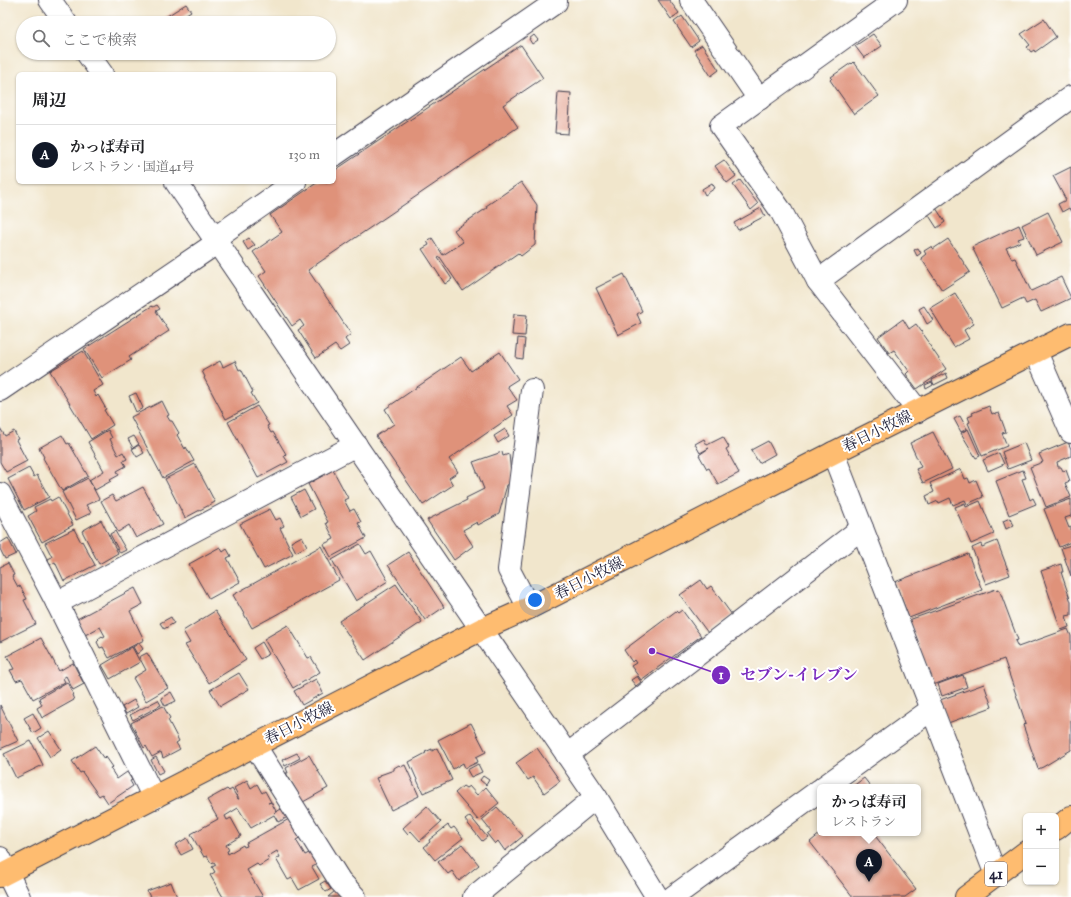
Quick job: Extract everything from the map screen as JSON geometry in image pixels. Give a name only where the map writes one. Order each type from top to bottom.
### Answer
[{"type":"main road","name":"春日小牧線","points":[[2,869],[154,798],[482,630],[529,608],[1071,334]]},
{"type":"main road","points":[[1059,827],[1071,817]]},
{"type":"main road","points":[[1059,843],[1071,834]]},
{"type":"main road","name":"41","points":[[966,897],[1023,854]]},
{"type":"main road","points":[[987,897],[1023,870]]},
{"type":"street","points":[[50,0],[61,16]]},
{"type":"street","points":[[336,154],[556,2],[556,0]]},
{"type":"street","points":[[691,0],[759,99]]},
{"type":"street","points":[[896,0],[721,126],[781,211],[818,281],[918,411]]},
{"type":"street","points":[[92,60],[101,72]]},
{"type":"street","points":[[818,281],[1071,97]]},
{"type":"street","points":[[177,184],[596,797],[657,897]]},
{"type":"street","points":[[0,390],[216,240],[292,184]]},
{"type":"street","points":[[1036,352],[1071,432]]},
{"type":"street","points":[[529,608],[509,570],[532,390]]},
{"type":"street","points":[[57,603],[356,445]]},
{"type":"street","points":[[833,453],[996,875]]},
{"type":"street","points":[[0,494],[57,603],[154,798]]},
{"type":"street","points":[[567,755],[862,528]]},
{"type":"street","points":[[828,784],[932,709]]},
{"type":"street","points":[[255,746],[340,881],[355,897]]},
{"type":"street","points":[[673,897],[817,792]]},
{"type":"street","points":[[474,897],[596,797]]},
{"type":"street","points":[[2,869],[19,897]]},
{"type":"building","points":[[658,0],[669,0],[679,13],[671,19]]},
{"type":"building","points":[[186,4],[191,11],[183,16],[167,16]]},
{"type":"building","points":[[682,16],[699,41],[691,47],[674,22]]},
{"type":"building","points":[[1044,19],[1056,37],[1035,52],[1034,50],[1031,52],[1027,47],[1030,45],[1021,34]]},
{"type":"building","points":[[873,34],[882,46],[864,58],[855,46]]},
{"type":"building","points":[[534,35],[538,40],[532,44],[529,39]]},
{"type":"building","points":[[521,45],[543,78],[503,105],[518,127],[308,270],[351,334],[345,339],[349,345],[340,351],[335,345],[316,358],[298,330],[304,326],[300,320],[292,326],[259,276],[266,271],[253,252],[282,232],[270,215],[315,184],[336,184],[336,170]]},
{"type":"building","points":[[702,45],[719,70],[711,76],[694,50]]},
{"type":"building","points":[[854,62],[879,96],[854,114],[830,80],[832,78],[831,77]]},
{"type":"building","points":[[558,92],[571,93],[568,134],[555,133]]},
{"type":"building","points":[[724,160],[736,176],[727,183],[715,166]]},
{"type":"building","points":[[1071,167],[1071,212],[1069,208],[1062,212],[1058,204],[1066,200],[1053,176]]},
{"type":"building","points":[[740,180],[758,204],[751,210],[733,185]]},
{"type":"building","points":[[521,182],[537,205],[535,245],[521,256],[518,253],[463,291],[440,257],[438,258],[452,279],[445,284],[422,249],[429,245],[427,241],[432,238],[443,255],[463,242],[454,230],[487,208],[486,206]]},
{"type":"building","points":[[712,183],[715,188],[705,195],[702,189]]},
{"type":"building","points":[[761,208],[765,216],[738,230],[734,223]]},
{"type":"building","points":[[936,208],[945,222],[937,228],[928,214]]},
{"type":"building","points":[[1048,212],[1063,242],[1036,255],[1022,225]]},
{"type":"building","points":[[1019,225],[1024,237],[1018,239],[1020,242],[1006,248],[1012,259],[1015,258],[1031,291],[1061,277],[1071,298],[1041,312],[1035,300],[1026,304],[1023,298],[1002,308],[972,247]]},
{"type":"building","points":[[249,238],[255,245],[248,250],[243,242]]},
{"type":"building","points":[[948,239],[970,272],[942,290],[921,258],[926,254],[924,251],[932,246],[933,249]]},
{"type":"building","points":[[918,248],[921,253],[917,256],[914,250]]},
{"type":"building","points":[[624,274],[642,311],[637,314],[641,323],[618,335],[596,288]]},
{"type":"building","points":[[955,293],[974,324],[964,330],[969,339],[954,347],[930,308]]},
{"type":"building","points":[[157,305],[160,309],[156,311],[169,331],[129,357],[131,360],[102,378],[84,349],[152,306]]},
{"type":"building","points":[[924,306],[933,320],[927,324],[919,309]]},
{"type":"building","points":[[514,314],[527,315],[525,336],[512,335]]},
{"type":"building","points":[[903,319],[909,329],[916,324],[946,369],[917,389],[906,374],[909,371],[894,350],[889,353],[878,337]]},
{"type":"building","points":[[518,338],[525,339],[523,359],[516,358]]},
{"type":"building","points":[[83,351],[103,385],[93,391],[96,397],[98,395],[106,409],[104,410],[113,425],[91,439],[50,371]]},
{"type":"building","points":[[500,352],[518,379],[507,386],[517,400],[507,406],[513,415],[449,459],[458,472],[449,478],[453,485],[423,505],[376,436],[394,424],[385,409],[461,357],[471,371]]},
{"type":"building","points":[[220,361],[223,367],[235,361],[239,370],[241,369],[257,403],[226,419],[204,378],[205,377],[202,371]]},
{"type":"building","points":[[946,373],[948,378],[934,385],[932,380]]},
{"type":"building","points":[[932,382],[933,385],[926,389],[925,385]]},
{"type":"building","points":[[136,393],[143,408],[136,412],[129,396]]},
{"type":"building","points":[[162,401],[169,415],[167,416],[170,421],[172,421],[179,433],[177,435],[194,461],[163,478],[131,417]]},
{"type":"building","points":[[257,406],[269,425],[267,426],[271,433],[273,432],[286,454],[284,456],[288,462],[258,478],[228,422]]},
{"type":"building","points":[[989,406],[992,414],[999,413],[1006,432],[1002,433],[1007,446],[982,456],[968,423],[970,422],[968,417],[973,415],[972,413]]},
{"type":"building","points":[[960,416],[967,429],[961,432],[954,419]]},
{"type":"building","points":[[0,428],[5,436],[14,431],[18,439],[16,440],[27,461],[6,472],[0,462]]},
{"type":"building","points":[[505,429],[509,436],[498,443],[494,436]]},
{"type":"building","points":[[968,429],[980,456],[976,458],[961,433]]},
{"type":"building","points":[[108,430],[112,438],[110,439],[118,455],[123,452],[127,459],[123,461],[126,466],[117,471],[119,475],[95,490],[89,480],[104,471],[88,442]]},
{"type":"building","points":[[933,432],[952,469],[923,483],[916,469],[921,467],[910,443]]},
{"type":"building","points":[[62,435],[67,444],[69,443],[88,476],[62,491],[39,448]]},
{"type":"building","points":[[134,436],[139,444],[133,448],[128,439]]},
{"type":"building","points":[[723,437],[729,447],[726,449],[739,473],[718,484],[709,468],[707,469],[699,455],[709,448],[700,453],[695,444],[704,439],[707,445]]},
{"type":"building","points":[[768,441],[775,454],[759,463],[751,450]]},
{"type":"building","points":[[1068,442],[1071,449],[1071,456],[1057,462],[1058,467],[1061,467],[1063,471],[1066,470],[1070,481],[1065,483],[1071,497],[1046,507],[1030,467],[1043,462],[1039,454]]},
{"type":"building","points":[[1024,443],[1031,460],[1008,469],[1002,452]]},
{"type":"building","points":[[139,445],[144,453],[137,457],[132,449]]},
{"type":"building","points":[[502,452],[503,456],[509,454],[512,484],[507,485],[499,514],[478,525],[477,522],[463,530],[473,546],[454,560],[427,520],[467,500],[466,498],[484,489],[473,462]]},
{"type":"building","points":[[999,453],[1004,464],[988,471],[983,460]]},
{"type":"building","points":[[195,464],[215,502],[185,518],[165,479]]},
{"type":"building","points":[[29,468],[34,477],[37,475],[49,497],[24,510],[8,479]]},
{"type":"building","points":[[961,469],[965,479],[968,478],[970,483],[976,480],[983,497],[967,504],[965,500],[953,505],[950,498],[939,503],[938,501],[929,505],[926,496],[934,492],[930,483]]},
{"type":"building","points":[[333,470],[348,498],[344,500],[350,511],[354,509],[361,522],[358,523],[366,538],[331,557],[324,544],[334,539],[326,523],[328,522],[308,484]]},
{"type":"building","points":[[1023,470],[1026,478],[1022,479],[1030,500],[1033,498],[1036,504],[1009,515],[996,481]]},
{"type":"building","points":[[88,478],[99,499],[86,505],[91,513],[76,520],[62,492]]},
{"type":"building","points":[[143,487],[163,524],[136,538],[129,525],[118,532],[101,501],[112,495],[116,501]]},
{"type":"building","points":[[304,490],[314,509],[301,516],[291,497]]},
{"type":"building","points":[[58,497],[73,525],[42,542],[28,516],[36,511],[34,507],[50,499],[51,501]]},
{"type":"building","points":[[1071,499],[1071,516],[1065,518],[1069,528],[1071,527],[1071,542],[1059,547],[1044,509]]},
{"type":"building","points":[[980,501],[994,534],[971,544],[955,507],[965,503],[966,507]]},
{"type":"building","points":[[270,509],[276,520],[280,518],[284,526],[280,528],[293,554],[264,569],[240,524]]},
{"type":"building","points":[[1010,518],[1014,525],[1006,529],[1003,521]]},
{"type":"building","points":[[101,520],[118,553],[99,564],[82,531]]},
{"type":"building","points":[[74,529],[95,565],[64,581],[55,562],[50,565],[48,559],[52,557],[45,543]]},
{"type":"building","points":[[115,531],[126,550],[120,553],[110,534]]},
{"type":"building","points":[[302,536],[307,546],[296,552],[291,542]]},
{"type":"building","points":[[8,538],[16,554],[5,559],[0,549],[0,543]]},
{"type":"building","points":[[997,541],[1010,575],[986,584],[972,548],[981,544],[982,547]]},
{"type":"building","points":[[360,544],[366,554],[371,551],[388,581],[356,601],[332,560]]},
{"type":"building","points":[[1071,545],[1071,576],[1061,548]]},
{"type":"building","points":[[321,546],[339,580],[252,628],[233,595]]},
{"type":"building","points":[[220,547],[223,552],[227,549],[231,556],[227,558],[240,582],[209,599],[189,564]]},
{"type":"building","points":[[408,552],[444,607],[425,620],[388,565]]},
{"type":"building","points":[[968,554],[982,590],[909,618],[895,582]]},
{"type":"building","points":[[8,563],[14,575],[12,576],[18,587],[20,586],[27,599],[24,600],[36,624],[0,642],[0,567]]},
{"type":"building","points":[[1061,564],[1063,572],[1061,572],[1071,602],[1071,615],[1066,616],[1069,627],[1061,630],[1041,571]]},
{"type":"building","points":[[701,580],[707,589],[711,586],[732,615],[708,633],[680,595]]},
{"type":"building","points":[[396,584],[422,622],[365,660],[339,621]]},
{"type":"building","points":[[135,588],[143,604],[130,611],[144,640],[109,658],[103,647],[100,648],[97,642],[102,636],[105,636],[100,627],[85,635],[77,619]]},
{"type":"building","points":[[999,589],[1018,640],[1015,641],[1018,647],[1068,629],[1071,636],[1071,750],[1038,769],[1023,725],[1026,724],[1004,659],[933,685],[909,620]]},
{"type":"building","points":[[682,610],[701,636],[641,680],[631,666],[636,663],[634,660],[632,662],[624,650],[676,611],[678,613]]},
{"type":"building","points":[[215,611],[246,660],[209,683],[185,645],[190,643],[183,631]]},
{"type":"building","points":[[171,617],[174,623],[164,629],[160,623]]},
{"type":"building","points":[[288,625],[308,658],[311,657],[320,672],[293,688],[264,639]]},
{"type":"building","points":[[41,638],[59,671],[73,663],[84,684],[73,690],[66,676],[63,678],[65,682],[33,699],[22,679],[16,681],[10,670],[14,669],[7,656]]},
{"type":"building","points":[[262,642],[269,654],[260,659],[253,648]]},
{"type":"building","points":[[139,643],[143,649],[137,654],[133,647]]},
{"type":"building","points":[[132,647],[140,662],[110,679],[102,665]]},
{"type":"building","points":[[147,653],[168,688],[146,701],[133,678],[146,670],[139,657]]},
{"type":"building","points":[[239,673],[249,689],[220,706],[210,690]]},
{"type":"building","points":[[963,675],[967,687],[942,696],[938,684]]},
{"type":"building","points":[[637,676],[641,682],[636,686],[631,680]]},
{"type":"building","points":[[316,679],[323,693],[302,705],[294,691]]},
{"type":"building","points":[[67,682],[73,694],[74,700],[42,718],[37,708],[42,705],[39,698]]},
{"type":"building","points":[[984,684],[992,707],[948,723],[940,700]]},
{"type":"building","points":[[171,692],[176,701],[165,706],[161,698]]},
{"type":"building","points":[[134,700],[138,707],[126,714],[122,707]]},
{"type":"building","points":[[158,700],[161,705],[133,720],[130,715]]},
{"type":"building","points":[[0,705],[18,741],[0,749]]},
{"type":"building","points":[[163,706],[170,718],[168,720],[179,741],[176,743],[180,749],[163,758],[161,752],[152,757],[146,746],[144,748],[131,723]]},
{"type":"building","points":[[33,713],[41,728],[33,733],[24,718]]},
{"type":"building","points":[[471,723],[486,752],[476,757],[478,762],[465,768],[463,763],[453,769],[438,740]]},
{"type":"building","points":[[49,731],[61,749],[50,757],[38,738]]},
{"type":"building","points":[[31,741],[43,765],[16,778],[4,754]]},
{"type":"building","points":[[95,746],[104,759],[106,757],[113,767],[110,768],[117,779],[127,772],[132,780],[130,781],[133,786],[108,803],[102,794],[99,796],[72,761]]},
{"type":"building","points":[[437,748],[452,780],[423,793],[409,762],[426,753],[425,752],[432,749],[432,751]]},
{"type":"building","points":[[537,748],[560,781],[544,793],[533,777],[528,780],[516,763]]},
{"type":"building","points":[[297,753],[300,758],[285,766],[282,760]]},
{"type":"building","points":[[309,755],[328,788],[303,802],[286,773],[288,773],[286,768]]},
{"type":"building","points":[[156,757],[164,771],[158,774],[151,760]]},
{"type":"building","points":[[478,764],[482,772],[471,777],[467,770]]},
{"type":"building","points":[[399,765],[401,767],[405,765],[419,796],[391,810],[376,778],[394,770],[394,768]]},
{"type":"building","points":[[483,776],[489,780],[486,785],[480,780]]},
{"type":"building","points":[[864,778],[869,784],[856,784]]},
{"type":"building","points":[[247,780],[251,788],[257,784],[262,793],[265,791],[276,811],[274,813],[283,808],[288,817],[278,822],[274,815],[251,828],[238,808],[225,816],[227,820],[231,818],[241,836],[226,845],[229,850],[227,851],[228,854],[243,845],[244,847],[247,846],[246,843],[289,819],[301,837],[296,840],[305,855],[311,852],[318,864],[312,867],[319,879],[299,890],[292,878],[288,880],[276,859],[280,857],[277,851],[267,857],[269,860],[259,866],[257,864],[247,870],[263,897],[223,897],[210,875],[215,872],[212,867],[216,865],[214,862],[211,863],[207,856],[204,857],[191,834],[218,819],[207,800],[227,789],[229,791],[232,789],[239,799],[234,788]]},
{"type":"building","points":[[463,786],[466,788],[469,786],[477,795],[486,787],[499,803],[478,820],[455,793]]},
{"type":"building","points":[[427,806],[441,822],[420,841],[411,831],[408,834],[403,828]]},
{"type":"building","points":[[497,807],[523,836],[505,851],[498,841],[495,844],[487,834],[491,831],[482,820]]},
{"type":"building","points":[[470,816],[487,837],[482,841],[465,820]]},
{"type":"building","points":[[448,825],[451,829],[454,827],[463,838],[435,860],[424,847],[430,842],[429,840]]},
{"type":"building","points":[[817,836],[875,836],[916,889],[905,897],[853,897],[810,842]]},
{"type":"building","points":[[187,838],[193,849],[181,855],[175,845]]},
{"type":"building","points":[[462,844],[479,865],[459,881],[452,871],[448,874],[438,862]]},
{"type":"building","points":[[325,881],[331,889],[326,892],[320,884]]},
{"type":"building","points":[[171,882],[177,897],[150,897],[147,891]]},
{"type":"building","points":[[335,891],[340,897],[328,897]]},
{"type":"place","name":"セブン-イレブン","points":[[652,651]]},
{"type":"place","name":"かっぱ寿司","points":[[869,882]]}]
